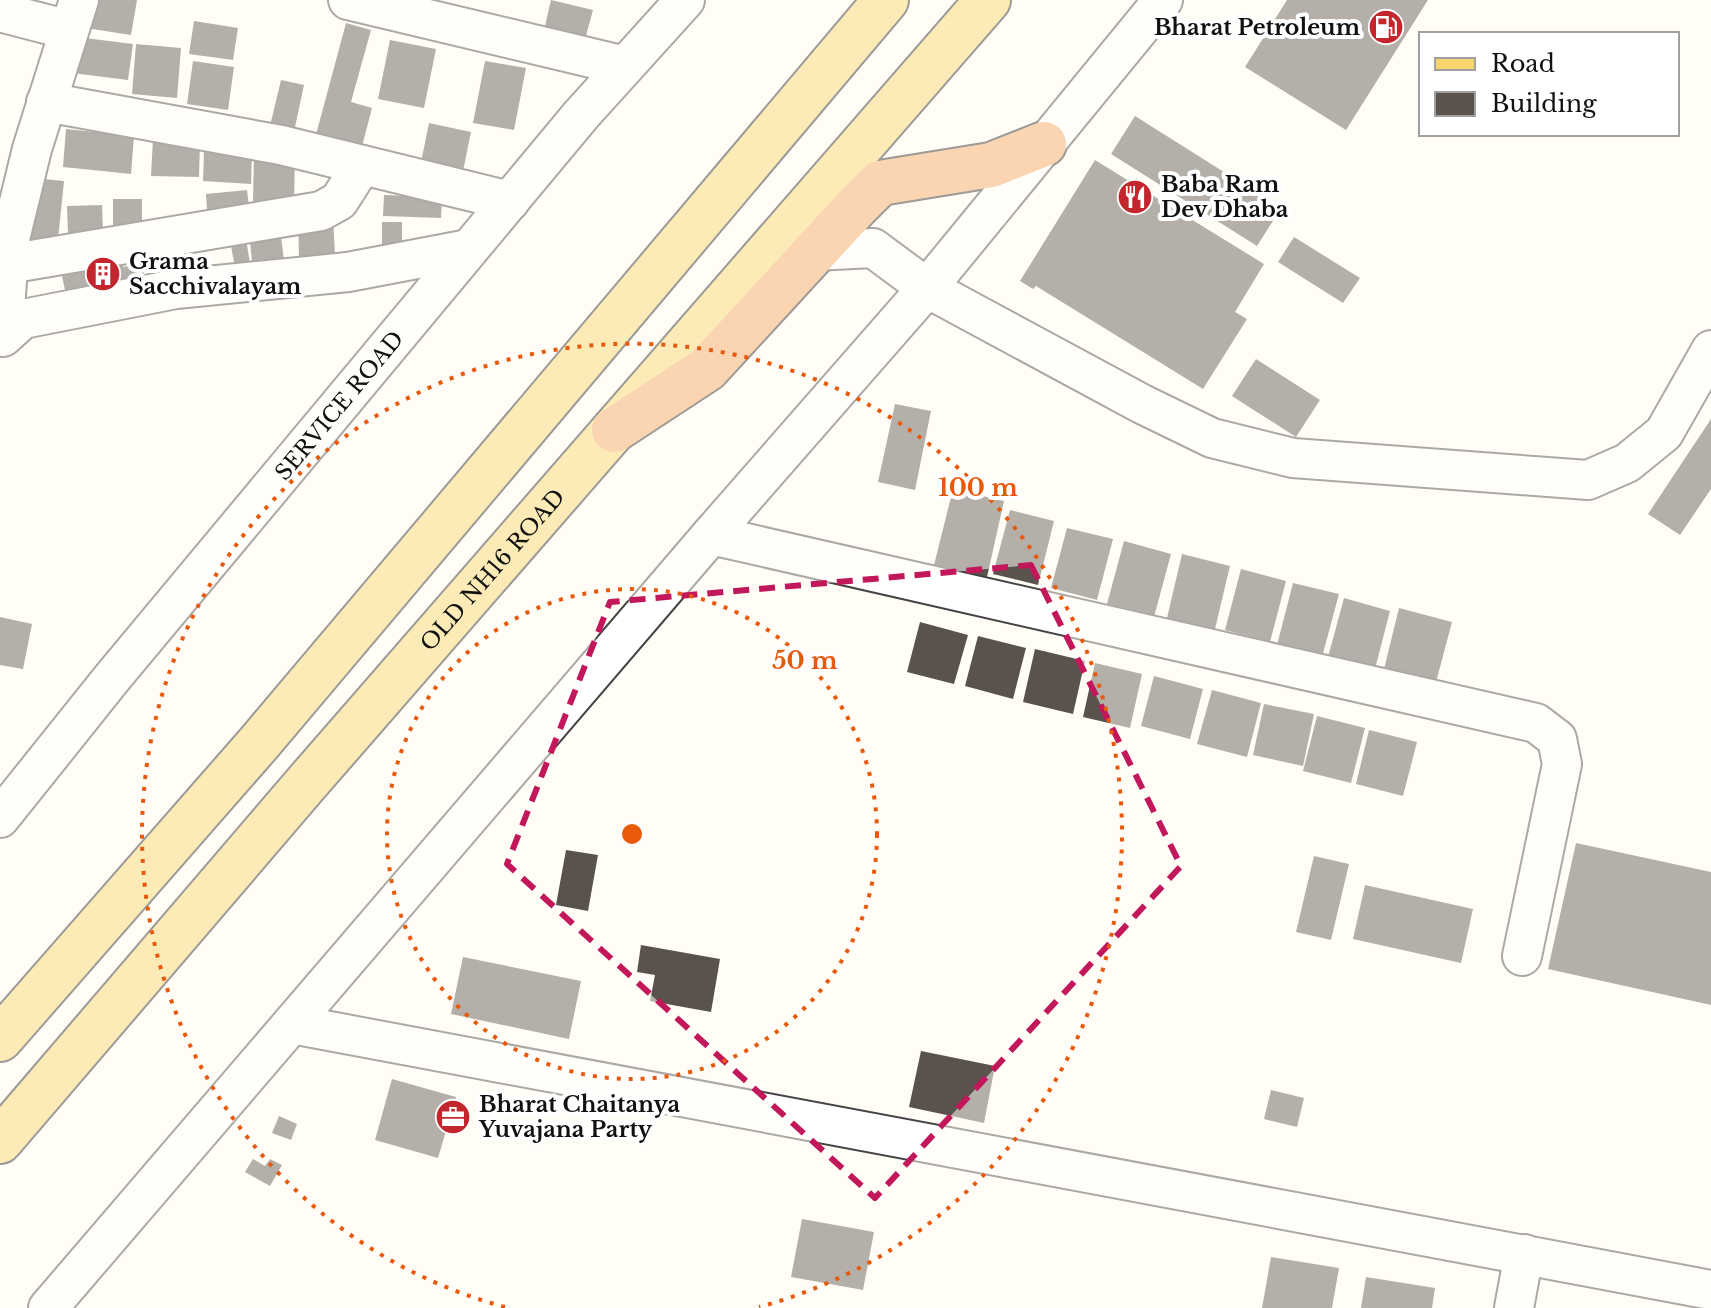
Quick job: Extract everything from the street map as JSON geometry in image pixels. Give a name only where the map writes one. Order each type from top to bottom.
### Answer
[{"type":"highway","points":[[614,430],[707,369],[880,183],[991,165],[1044,144]]},
{"type":"main road","points":[[0,1039],[259,743],[886,0]]},
{"type":"main road","name":"OLD NH16 ROAD","points":[[0,1141],[304,786],[988,0]]},
{"type":"street","points":[[348,0],[625,66]]},
{"type":"street","name":"SERVICE ROAD","points":[[0,818],[112,678],[469,249],[685,0]]},
{"type":"street","points":[[48,1308],[927,288],[1163,0]]},
{"type":"street","points":[[0,12],[74,15],[46,102],[16,146],[1,345]]},
{"type":"street","points":[[46,102],[281,145],[510,201]]},
{"type":"street","points":[[6,247],[321,211],[339,201],[362,165]]},
{"type":"street","points":[[815,251],[873,248],[927,288],[1142,404],[1212,438],[1293,458],[1588,480],[1627,463],[1664,433],[1711,350]]},
{"type":"street","points":[[1,345],[23,319],[176,289],[348,272],[469,249]]},
{"type":"street","points":[[711,535],[1536,723],[1557,739],[1562,764],[1522,956]]},
{"type":"street","points":[[292,1024],[1711,1290]]},
{"type":"street","points":[[1514,1308],[1524,1254]]},
{"type":"highlighted area","points":[[1031,565],[1181,866],[875,1198],[507,864],[610,602]]},
{"type":"building","points":[[90,0],[137,0],[131,35],[86,28]]},
{"type":"building","points":[[551,0],[593,10],[586,36],[545,26]]},
{"type":"building","points":[[1287,0],[1428,0],[1346,130],[1245,67]]},
{"type":"building","points":[[194,21],[238,28],[233,60],[189,54]]},
{"type":"building","points":[[346,23],[371,30],[351,102],[372,108],[360,154],[314,142]]},
{"type":"building","points":[[77,37],[133,44],[128,80],[72,73]]},
{"type":"building","points":[[390,40],[436,49],[424,108],[378,99]]},
{"type":"building","points":[[136,44],[181,48],[177,98],[132,94]]},
{"type":"building","points":[[193,61],[234,67],[228,110],[187,104]]},
{"type":"building","points":[[485,61],[526,68],[514,130],[473,123]]},
{"type":"building","points":[[281,80],[304,85],[294,132],[270,126]]},
{"type":"building","points":[[1135,116],[1281,208],[1257,246],[1111,154]]},
{"type":"building","points":[[429,123],[471,132],[461,181],[419,172]]},
{"type":"building","points":[[66,129],[134,136],[131,174],[63,167]]},
{"type":"building","points":[[153,138],[200,140],[199,177],[151,176]]},
{"type":"building","points":[[204,151],[252,153],[251,184],[203,181]]},
{"type":"building","points":[[254,152],[295,152],[294,203],[253,203]]},
{"type":"building","points":[[1095,160],[1264,264],[1235,312],[1247,319],[1203,389],[1036,286],[1033,289],[1020,281]]},
{"type":"building","points":[[33,178],[64,181],[57,249],[26,246]]},
{"type":"building","points":[[247,190],[249,206],[207,210],[206,194]]},
{"type":"building","points":[[384,195],[442,197],[441,218],[383,216]]},
{"type":"building","points":[[113,199],[142,199],[142,225],[113,225]]},
{"type":"building","points":[[102,205],[103,233],[68,233],[67,206]]},
{"type":"building","points":[[333,217],[335,255],[299,257],[298,218]]},
{"type":"building","points":[[382,222],[402,222],[402,246],[382,245]]},
{"type":"building","points":[[245,232],[251,270],[236,273],[229,235]]},
{"type":"building","points":[[281,237],[285,268],[253,272],[250,241]]},
{"type":"building","points":[[1294,237],[1360,278],[1343,303],[1278,262]]},
{"type":"building","name":"Grama Sacchivalayam","points":[[120,254],[123,267],[142,262],[145,280],[68,304],[60,267]]},
{"type":"building","points":[[1256,359],[1320,400],[1296,437],[1232,396]]},
{"type":"building","points":[[895,404],[931,411],[915,490],[878,482]]},
{"type":"building","points":[[1711,419],[1711,489],[1680,535],[1648,514]]},
{"type":"building","points":[[953,489],[1004,501],[987,577],[934,565]]},
{"type":"building","points":[[1010,510],[1054,521],[1038,585],[993,574]]},
{"type":"building","points":[[1067,528],[1113,539],[1097,600],[1051,588]]},
{"type":"building","points":[[1124,541],[1171,554],[1154,617],[1107,604]]},
{"type":"building","points":[[1182,554],[1230,566],[1215,629],[1167,618]]},
{"type":"building","points":[[1241,569],[1286,581],[1270,642],[1225,630]]},
{"type":"building","points":[[1293,583],[1339,594],[1322,657],[1277,645]]},
{"type":"building","points":[[1344,598],[1390,611],[1375,669],[1328,657]]},
{"type":"building","points":[[1399,608],[1452,622],[1435,686],[1383,673]]},
{"type":"building","points":[[0,617],[32,624],[23,669],[0,665]]},
{"type":"building","points":[[920,622],[968,635],[954,684],[907,672]]},
{"type":"building","points":[[978,636],[1026,648],[1013,699],[965,686]]},
{"type":"building","points":[[1035,649],[1085,661],[1073,714],[1023,702]]},
{"type":"building","points":[[1095,663],[1142,674],[1130,728],[1083,717]]},
{"type":"building","points":[[1154,676],[1203,689],[1190,739],[1141,726]]},
{"type":"building","points":[[1212,690],[1261,703],[1247,757],[1197,744]]},
{"type":"building","points":[[1264,704],[1314,714],[1303,766],[1253,755]]},
{"type":"building","points":[[1317,716],[1365,728],[1351,783],[1303,771]]},
{"type":"building","points":[[1369,730],[1417,742],[1403,796],[1356,784]]},
{"type":"building","points":[[1576,843],[1711,872],[1711,1005],[1548,969]]},
{"type":"building","points":[[566,850],[598,855],[588,911],[556,905]]},
{"type":"building","points":[[1314,856],[1349,864],[1331,940],[1296,932]]},
{"type":"building","points":[[1365,885],[1473,909],[1461,963],[1353,939]]},
{"type":"building","points":[[641,945],[720,959],[711,1012],[650,1001],[655,975],[637,972]]},
{"type":"building","points":[[463,957],[581,981],[569,1039],[451,1014]]},
{"type":"building","points":[[921,1051],[995,1066],[984,1123],[909,1107]]},
{"type":"building","points":[[392,1079],[456,1097],[438,1158],[375,1140]]},
{"type":"building","points":[[1271,1090],[1304,1098],[1297,1127],[1264,1119]]},
{"type":"building","points":[[279,1116],[297,1124],[291,1140],[272,1133]]},
{"type":"building","points":[[253,1159],[265,1166],[270,1159],[282,1165],[270,1186],[245,1172]]},
{"type":"building","points":[[802,1219],[874,1232],[863,1290],[791,1277]]},
{"type":"building","points":[[1271,1257],[1339,1268],[1332,1308],[1262,1308]]},
{"type":"building","points":[[1366,1277],[1435,1288],[1432,1308],[1361,1308]]},
{"type":"place","name":"Bharat Petroleum","points":[[1386,27]]},
{"type":"place","name":"Baba Ram Dev Dhaba","points":[[1135,197]]},
{"type":"place","name":"Grama Sacchivalayam","points":[[103,274]]},
{"type":"place","name":"Bharat Chaitanya Yuvajana Party","points":[[453,1117]]}]
